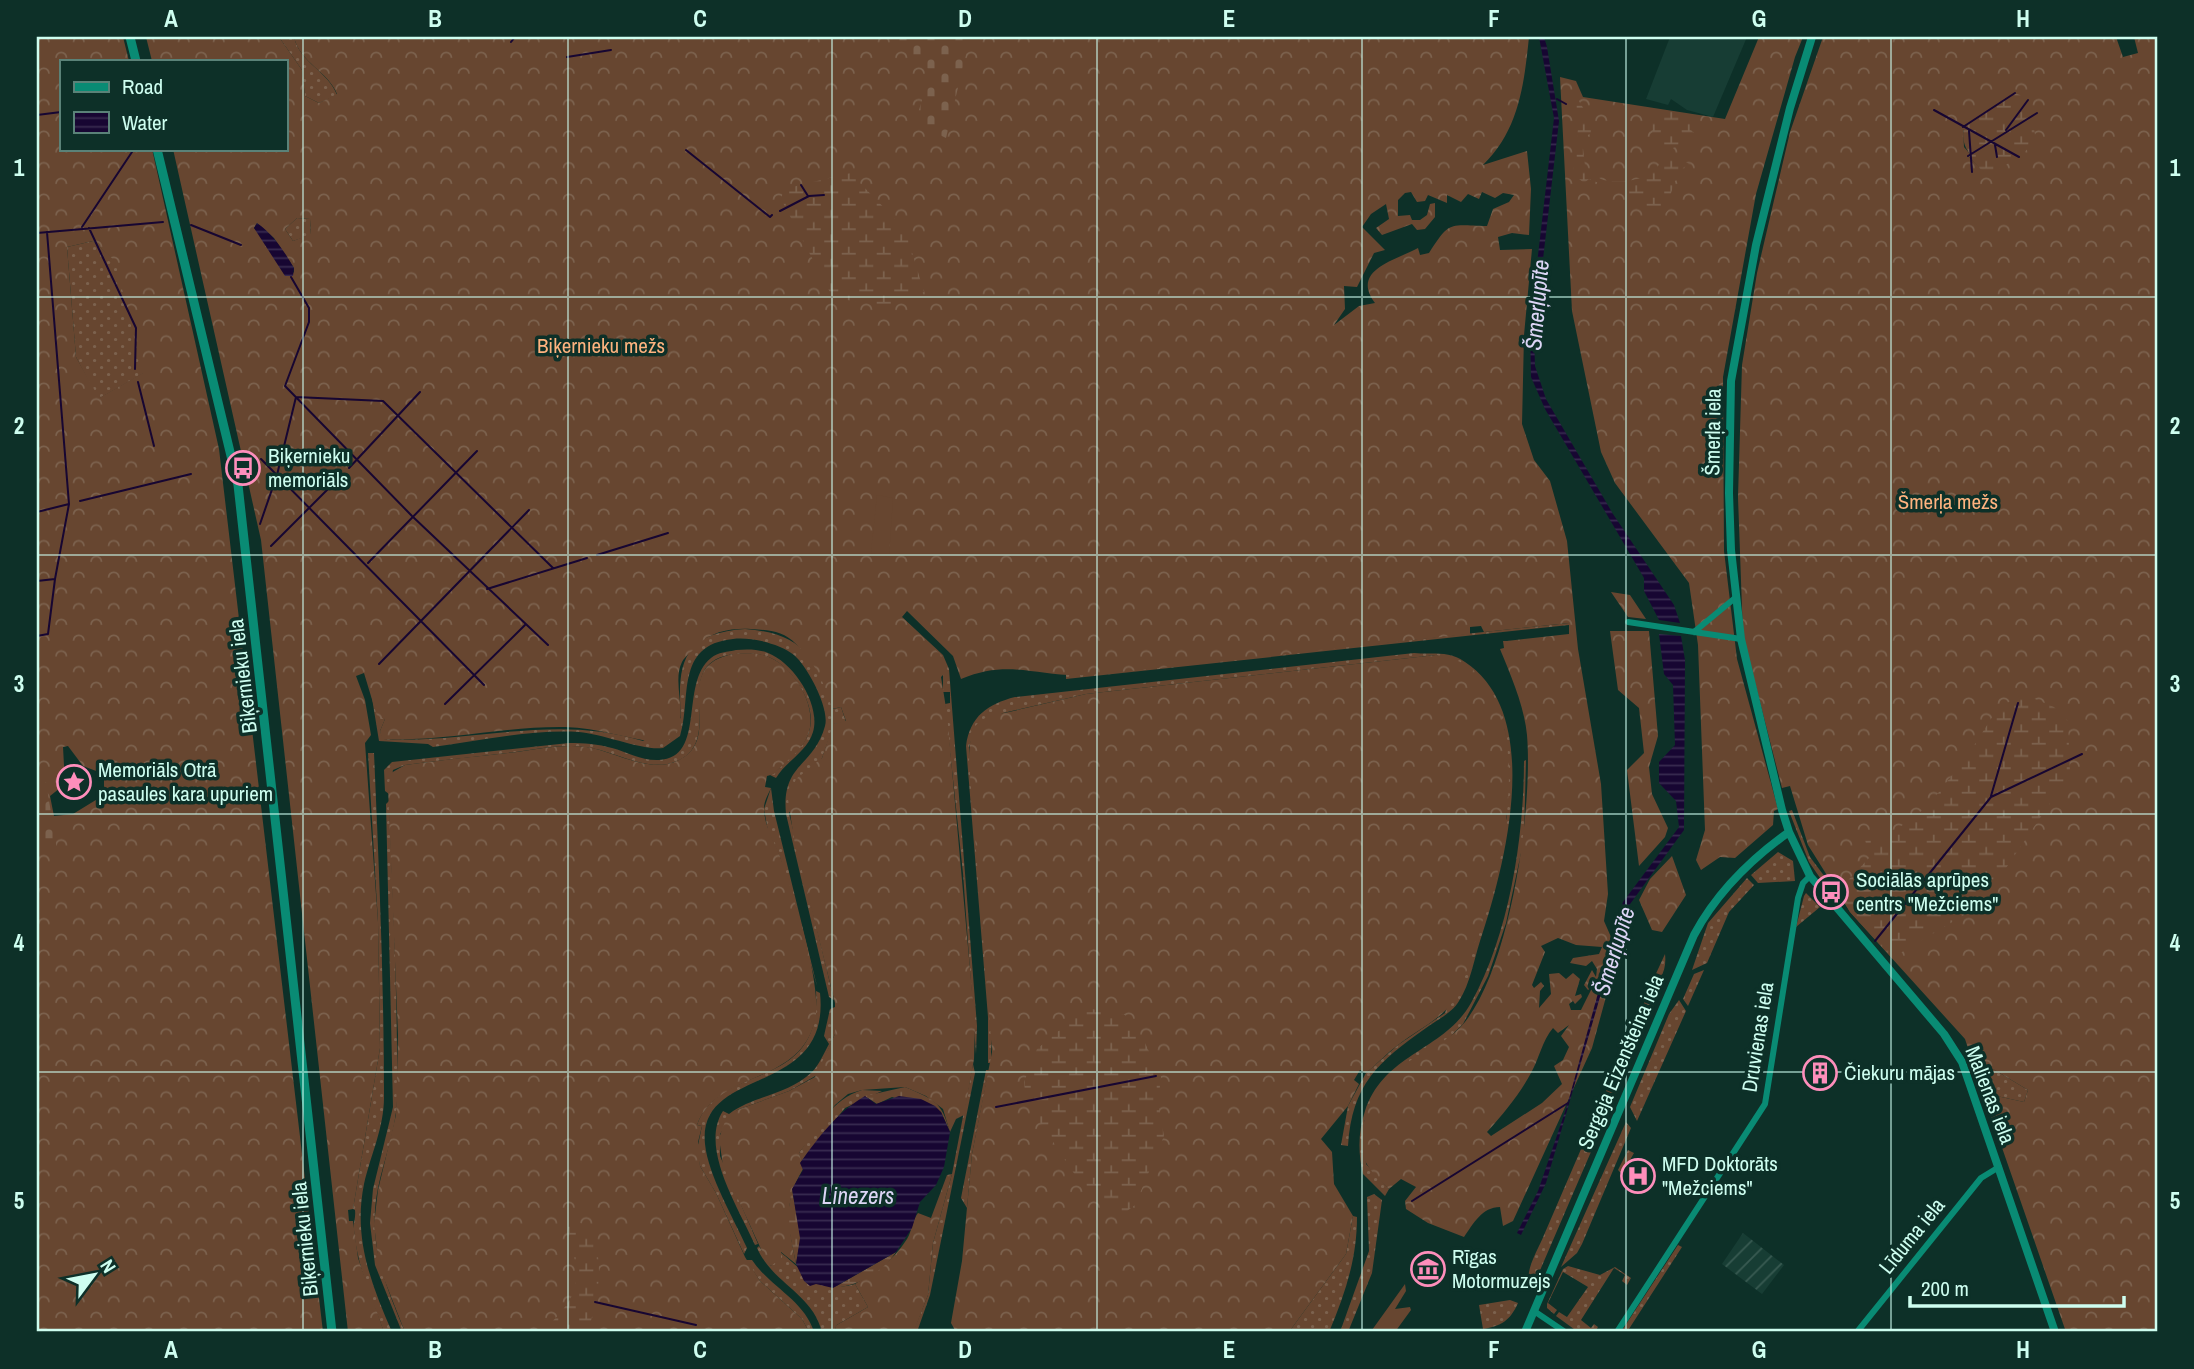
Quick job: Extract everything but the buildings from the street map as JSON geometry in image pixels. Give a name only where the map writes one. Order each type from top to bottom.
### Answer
[{"type":"main road","points":[[130,37],[136,60]]},
{"type":"main road","name":"Biķernieku iela","points":[[157,150],[238,485],[332,1332]]},
{"type":"street","name":"Šmerļa iela","points":[[1789,832],[1741,639],[1735,598],[1729,505],[1731,381],[1756,245],[1790,108],[1812,37]]},
{"type":"street","points":[[1694,632],[1735,598]]},
{"type":"street","points":[[1628,622],[1741,639]]},
{"type":"street","name":"Malienas iela","points":[[1789,832],[1811,876],[1951,1043],[1970,1081],[2055,1332]]},
{"type":"street","name":"Sergeja Eizenšteina iela","points":[[1525,1332],[1694,935],[1712,903],[1770,846],[1789,832]]},
{"type":"street","name":"Druvienas iela","points":[[1617,1332],[1765,1104],[1798,898],[1803,883],[1811,876]]},
{"type":"street","name":"Līduma iela","points":[[1857,1332],[1981,1178],[1999,1167]]},
{"type":"street","points":[[1534,1311],[1565,1332]]},
{"type":"shaded area","points":[[1670,37],[1747,37],[1713,117],[1687,110],[1671,99],[1668,105],[1646,99]]},
{"type":"shaded area","points":[[1743,1233],[1784,1265],[1762,1294],[1722,1264]]},
{"type":"green space","points":[[37,37],[123,37],[129,60],[60,60],[60,150],[152,150],[219,449],[323,1332],[37,1332]],"holes":[[[93,241],[115,261],[143,373],[99,398],[76,357],[67,247]],[[68,746],[83,766],[104,774],[104,795],[73,814],[54,816],[50,796],[65,784],[63,747]]]},
{"type":"green space","name":"Biķernieku mežs","points":[[146,37],[279,37],[302,70],[305,96],[319,103],[337,94],[327,79],[302,54],[294,37],[1529,37],[1518,106],[1505,137],[1483,165],[1527,151],[1531,189],[1529,235],[1512,233],[1498,237],[1500,250],[1532,249],[1524,335],[1522,424],[1534,460],[1550,481],[1567,541],[1578,649],[1601,784],[1608,894],[1604,921],[1618,953],[1592,1048],[1513,1221],[1503,1226],[1500,1207],[1494,1208],[1479,1217],[1464,1237],[1428,1223],[1406,1209],[1405,1201],[1416,1187],[1401,1179],[1389,1189],[1370,1169],[1364,1158],[1362,1140],[1370,1101],[1383,1082],[1393,1072],[1443,1041],[1465,1022],[1481,996],[1495,963],[1516,884],[1528,766],[1523,713],[1500,649],[1504,648],[1503,641],[1569,634],[1569,623],[1484,632],[1481,626],[1470,627],[1470,634],[1135,671],[1070,675],[1010,669],[979,673],[961,679],[953,656],[907,611],[902,617],[942,656],[947,671],[941,677],[947,714],[975,1025],[974,1059],[964,1115],[956,1119],[950,1132],[943,1109],[926,1096],[905,1087],[862,1090],[848,1094],[835,1105],[799,1153],[803,1169],[792,1193],[789,1215],[796,1264],[781,1252],[781,1258],[771,1266],[766,1260],[723,1166],[719,1138],[726,1119],[737,1110],[789,1091],[815,1077],[835,1034],[835,1003],[794,839],[788,799],[796,779],[822,758],[833,724],[846,721],[841,707],[832,709],[823,682],[809,658],[786,636],[775,632],[737,629],[709,637],[682,662],[678,684],[678,730],[672,738],[661,743],[565,727],[382,739],[380,731],[385,719],[377,716],[364,673],[356,676],[365,700],[371,735],[365,743],[378,922],[380,1048],[353,1209],[348,1210],[349,1221],[353,1221],[358,1258],[384,1332],[348,1332],[261,540],[173,150],[287,150],[287,60],[152,60]],"holes":[[[1411,192],[1417,202],[1425,201],[1428,195],[1447,203],[1447,195],[1461,202],[1468,194],[1479,199],[1482,192],[1495,198],[1503,193],[1514,195],[1509,202],[1493,209],[1487,226],[1457,225],[1447,230],[1429,253],[1420,255],[1418,248],[1379,268],[1368,282],[1369,292],[1375,303],[1359,306],[1334,325],[1345,309],[1344,286],[1357,287],[1374,253],[1385,250],[1362,227],[1371,214],[1386,204],[1389,219],[1376,228],[1382,235],[1412,224],[1417,230],[1425,229],[1435,217],[1435,203],[1430,204],[1427,215],[1420,220],[1412,220],[1410,215],[1398,216],[1398,200],[1405,193]],[[297,218],[310,219],[311,234],[293,241],[285,229]],[[257,223],[274,238],[294,268],[294,273],[254,228]],[[1558,938],[1576,945],[1602,947],[1599,954],[1573,958],[1570,963],[1586,966],[1592,961],[1597,969],[1596,977],[1592,970],[1584,985],[1588,990],[1593,986],[1581,1010],[1571,1010],[1569,1004],[1573,1001],[1575,1004],[1582,997],[1581,994],[1575,996],[1580,979],[1573,973],[1566,979],[1559,973],[1549,974],[1551,994],[1539,1008],[1540,991],[1544,986],[1541,982],[1534,988],[1532,985],[1545,952],[1541,946]],[[1569,1025],[1561,1036],[1569,1047],[1563,1060],[1554,1066],[1562,1084],[1542,1103],[1491,1136],[1487,1132],[1521,1089],[1553,1028],[1558,1033]]]},
{"type":"green space","points":[[279,37],[294,37],[302,54],[327,79],[337,95],[319,103],[305,96],[302,70]]},
{"type":"green space","points":[[898,37],[970,37],[946,138],[915,123],[931,71],[897,46]]},
{"type":"green space","points":[[1759,37],[1803,37],[1756,194],[1723,377],[1724,551],[1737,659],[1778,809],[1774,811],[1773,825],[1735,858],[1720,857],[1701,870],[1696,860],[1705,830],[1698,645],[1689,583],[1615,483],[1601,452],[1572,311],[1560,77],[1576,81],[1583,97],[1725,119]]},
{"type":"green space","name":"Šmerļa mežs","points":[[1823,37],[2116,37],[2123,57],[2138,53],[2134,37],[2157,37],[2157,1332],[2066,1332],[1983,1093],[2024,1102],[2028,1090],[1993,1069],[1978,1078],[1965,1039],[1850,912],[1808,845],[1790,786],[1782,788],[1743,636],[1738,497],[1742,365],[1757,273],[1790,132]],"holes":[[[1963,129],[1987,175],[1968,156],[1970,154],[1964,147]]]},
{"type":"green space","points":[[2005,90],[2020,95],[2032,116],[2036,141],[2019,157],[1987,176],[1968,156],[1970,154],[1963,135],[1966,114]]},
{"type":"green space","points":[[1577,98],[1593,131],[1582,140],[1585,166],[1603,180],[1630,181],[1654,171],[1662,157],[1648,121],[1661,115],[1662,110],[1676,112],[1682,122],[1696,125],[1691,131],[1698,135],[1692,143],[1673,148],[1676,156],[1689,164],[1680,170],[1669,172],[1670,175],[1678,175],[1678,179],[1670,196],[1674,203],[1662,217],[1640,204],[1638,199],[1589,179],[1584,183],[1573,174],[1579,120],[1566,104]]},
{"type":"green space","points":[[850,173],[905,229],[924,292],[890,306],[833,298],[781,199],[784,189]]},
{"type":"green space","points":[[297,218],[310,219],[311,235],[293,241],[285,229]]},
{"type":"green space","points":[[93,241],[116,261],[144,373],[98,399],[76,357],[67,247]]},
{"type":"green space","points":[[877,495],[893,498],[889,557],[871,553]]},
{"type":"green space","points":[[1611,592],[1630,595],[1646,619],[1628,617]]},
{"type":"green space","points":[[902,617],[943,655],[949,669],[977,1026],[976,1054],[963,873],[945,704],[950,703],[950,692],[943,692],[943,674]]},
{"type":"green space","points":[[1569,623],[1066,679],[1066,673],[1090,674]]},
{"type":"green space","points":[[745,629],[780,636],[804,651],[820,675],[833,709],[841,707],[846,722],[834,724],[822,758],[789,813],[834,1000],[829,997],[786,814],[788,784],[814,750],[826,718],[811,678],[799,660],[781,647],[756,640],[733,639],[714,643],[702,651],[693,663],[689,676],[680,736],[663,748],[645,747],[579,732],[524,734],[433,747],[428,744],[379,741],[370,686],[385,719],[380,731],[383,739],[545,729],[610,733],[643,741],[681,718],[680,682],[683,667],[696,645],[708,637]]},
{"type":"green space","points":[[1610,631],[1649,631],[1658,736],[1649,767],[1652,794],[1668,828],[1665,837],[1639,866],[1627,770],[1644,753],[1639,708],[1618,690]]},
{"type":"green space","points":[[736,650],[760,651],[778,658],[796,675],[813,710],[813,732],[810,739],[776,778],[770,775],[778,770],[807,737],[810,709],[795,678],[779,663],[762,655],[735,654],[715,660],[704,671],[700,686],[698,736],[691,750],[677,761],[654,765],[585,747],[550,747],[405,765],[393,770],[389,794],[385,791],[384,770],[392,762],[569,743],[601,746],[653,760],[674,756],[683,747],[688,733],[696,684],[702,669],[714,656]]},
{"type":"green space","points":[[1414,653],[1446,654],[1459,658],[1490,686],[1505,717],[1511,754],[1512,793],[1507,834],[1490,910],[1463,994],[1452,1009],[1394,1052],[1371,1076],[1355,1106],[1348,1146],[1341,1145],[1348,1106],[1366,1073],[1398,1045],[1445,1013],[1507,817],[1505,731],[1489,689],[1472,671],[1436,655],[1086,694],[1003,713],[975,728],[969,747],[991,1013],[991,1063],[988,1063],[988,1017],[966,746],[972,727],[982,713],[997,703],[1015,697]]},
{"type":"green space","points":[[733,654],[762,655],[780,663],[797,681],[808,703],[810,727],[807,737],[792,757],[774,774],[767,776],[765,787],[771,788],[765,800],[764,815],[781,859],[806,940],[816,1005],[815,1020],[806,1041],[793,1057],[739,1085],[707,1107],[697,1125],[702,1126],[698,1142],[700,1166],[716,1193],[745,1257],[760,1281],[802,1319],[809,1332],[405,1332],[379,1266],[374,1224],[378,1190],[396,1115],[398,1035],[388,788],[391,773],[405,765],[569,746],[597,749],[644,764],[668,764],[679,760],[692,749],[698,736],[699,687],[703,673],[713,661]]},
{"type":"green space","points":[[1436,655],[1466,665],[1488,685],[1501,713],[1507,746],[1507,816],[1497,876],[1463,981],[1453,1002],[1366,1073],[1360,1070],[1354,1080],[1359,1084],[1348,1106],[1321,1139],[1332,1152],[1334,1184],[1353,1216],[1346,1254],[1289,1332],[956,1332],[951,1323],[962,1261],[972,1154],[992,1052],[969,762],[971,739],[976,725],[997,714],[1086,694]]},
{"type":"green space","points":[[2023,694],[2054,707],[2068,721],[2070,774],[2004,871],[1964,915],[1892,958],[1850,912],[1838,891],[1869,858],[1865,839],[1896,830],[1928,806],[1968,755],[1998,708]]},
{"type":"green space","points":[[368,753],[374,753],[384,1097],[380,1130],[364,1184],[361,1223],[362,1242],[371,1278],[392,1332],[384,1332],[366,1282],[358,1256],[353,1209],[380,1048],[378,922]]},
{"type":"green space","points":[[1526,760],[1524,839],[1506,923],[1488,976],[1463,1024],[1364,1121],[1366,1164],[1389,1189],[1385,1196],[1363,1174],[1360,1142],[1365,1111],[1386,1076],[1446,1032],[1459,1019],[1471,1003],[1484,976],[1512,885]]},
{"type":"green space","points":[[46,782],[57,850],[37,848],[37,783]]},
{"type":"green space","points":[[771,788],[774,811],[817,986],[780,857],[768,831],[764,809]]},
{"type":"green space","points":[[389,801],[397,1100],[378,1188],[375,1226],[376,1244],[385,1280],[405,1332],[402,1332],[375,1265],[370,1223],[373,1189],[393,1107],[386,804]]},
{"type":"green space","points":[[1792,810],[1810,857],[1825,877],[1827,888],[1809,862],[1789,811]]},
{"type":"green space","points":[[1778,852],[1793,861],[1795,881],[1758,883],[1751,875]]},
{"type":"green space","points":[[1672,856],[1686,895],[1662,932],[1652,930],[1639,900],[1650,879]]},
{"type":"green space","points":[[1747,878],[1754,885],[1729,912],[1707,963],[1692,970],[1708,923]]},
{"type":"green space","points":[[1806,893],[1820,907],[1796,927],[1804,896]]},
{"type":"green space","points":[[1665,954],[1662,976],[1648,991]]},
{"type":"green space","points":[[1704,970],[1688,1006],[1683,999],[1694,974]]},
{"type":"green space","points":[[1654,990],[1658,996],[1532,1289],[1528,1277],[1535,1255],[1647,996]]},
{"type":"green space","points":[[816,991],[820,993],[818,1027],[806,1050],[786,1066],[721,1102],[708,1119],[705,1144],[707,1156],[716,1183],[747,1248],[744,1254],[716,1193],[700,1166],[697,1150],[702,1126],[697,1125],[709,1105],[726,1091],[787,1062],[803,1046],[814,1024]]},
{"type":"green space","points":[[1679,1000],[1686,1011],[1637,1121],[1630,1107],[1669,1014]]},
{"type":"green space","points":[[835,1007],[835,1034],[817,1075],[789,1091],[737,1110],[720,1134],[720,1156],[758,1244],[755,1245],[718,1160],[717,1126],[723,1111],[729,1114],[750,1103],[793,1086],[812,1072],[829,1044],[824,1036],[830,1009]]},
{"type":"green space","points":[[1086,1008],[1125,1015],[1145,1043],[1161,1077],[1158,1103],[1164,1136],[1135,1205],[1118,1218],[1087,1193],[1026,1101],[1024,1082],[1037,1049]]},
{"type":"green space","points":[[973,1064],[975,1073],[930,1295],[917,1332],[913,1332],[928,1295],[933,1243],[952,1174]]},
{"type":"green space","points":[[1993,1069],[2028,1090],[2024,1102],[1983,1093],[1978,1078]]},
{"type":"green space","points":[[986,1070],[989,1070],[972,1154],[967,1208],[961,1198]]},
{"type":"green space","points":[[905,1087],[935,1102],[943,1113],[950,1132],[941,1112],[892,1097],[877,1104],[865,1096]]},
{"type":"green space","points":[[862,1090],[882,1091],[845,1108],[800,1163],[799,1153],[818,1125],[842,1100]]},
{"type":"green space","points":[[1626,1122],[1631,1128],[1582,1244],[1577,1253],[1561,1267]]},
{"type":"green space","points":[[1628,1150],[1634,1153],[1622,1174],[1618,1170]]},
{"type":"green space","points":[[952,1174],[933,1243],[928,1295],[914,1331],[836,1332],[835,1326],[868,1307],[855,1284],[896,1254],[907,1239],[918,1213],[931,1218],[947,1175]]},
{"type":"green space","points":[[792,1189],[801,1238],[796,1264],[787,1219]]},
{"type":"green space","points":[[1374,1194],[1382,1200],[1372,1273],[1348,1332],[1340,1332],[1369,1251],[1367,1197]]},
{"type":"green space","points":[[1353,1216],[1357,1217],[1352,1262],[1329,1332],[1289,1332],[1346,1254]]},
{"type":"green space","points":[[576,1222],[587,1225],[597,1251],[599,1277],[592,1318],[588,1332],[550,1332],[550,1324],[570,1300],[574,1290],[576,1269],[568,1227]]},
{"type":"green space","points":[[1678,1245],[1682,1247],[1627,1332],[1621,1332]]},
{"type":"green space","points":[[759,1246],[771,1266],[780,1252],[822,1284],[842,1287],[855,1284],[868,1307],[835,1326],[836,1332],[822,1332],[810,1307],[772,1271],[757,1248]]},
{"type":"green space","points":[[896,1252],[884,1266],[869,1277],[833,1288]]},
{"type":"green space","points":[[746,1260],[752,1260],[759,1270],[795,1302],[814,1332],[809,1332],[802,1319],[760,1281]]},
{"type":"green space","points":[[1568,1266],[1600,1275],[1615,1267],[1631,1278],[1627,1285],[1622,1281],[1625,1275],[1614,1268],[1581,1320],[1591,1328],[1594,1324],[1598,1327],[1595,1332],[1578,1332],[1556,1316],[1559,1312],[1567,1317],[1588,1287],[1563,1272],[1548,1303],[1557,1310],[1554,1314],[1547,1308],[1547,1304],[1563,1269]]},
{"type":"green space","points":[[1405,1284],[1406,1291],[1395,1309],[1410,1307],[1411,1310],[1395,1332],[1372,1330]]},
{"type":"green space","points":[[1510,1300],[1518,1303],[1512,1314],[1500,1324],[1483,1329],[1479,1305]]},
{"type":"water","name":"Šmerļupīte","points":[[1539,37],[1544,37],[1547,47],[1559,121],[1534,337],[1535,366],[1546,399],[1613,514],[1674,605],[1680,623],[1659,620],[1644,591],[1644,578],[1545,409],[1531,377],[1530,324],[1554,118]]},
{"type":"water","points":[[257,223],[282,249],[294,268],[293,276],[285,276],[254,228]]},
{"type":"water","points":[[1659,634],[1681,636],[1685,660],[1684,830],[1625,911],[1546,1183],[1521,1235],[1517,1233],[1538,1191],[1567,1106],[1623,902],[1679,827],[1676,801],[1659,783],[1659,762],[1675,745],[1673,685],[1664,674]]},
{"type":"water","name":"Linezers","points":[[865,1096],[876,1104],[899,1096],[921,1099],[935,1106],[941,1112],[950,1132],[944,1167],[936,1185],[920,1202],[912,1228],[896,1252],[833,1288],[816,1284],[810,1286],[804,1281],[796,1264],[800,1238],[792,1189],[803,1170],[800,1163],[814,1144],[837,1118]]},
{"type":"waterway","points":[[511,42],[515,37]]},
{"type":"waterway","points":[[567,57],[611,50]]},
{"type":"waterway","points":[[1963,127],[2015,93]]},
{"type":"waterway","points":[[1557,99],[1566,104]]},
{"type":"waterway","points":[[2006,130],[2028,100]]},
{"type":"waterway","points":[[1934,110],[2019,157]]},
{"type":"waterway","points":[[37,115],[60,112]]},
{"type":"waterway","points":[[1968,156],[2037,113]]},
{"type":"waterway","points":[[1969,131],[1972,172]]},
{"type":"waterway","points":[[1995,145],[1997,157]]},
{"type":"waterway","points":[[686,150],[770,217],[772,215]]},
{"type":"waterway","points":[[82,227],[132,152]]},
{"type":"waterway","points":[[801,185],[808,196]]},
{"type":"waterway","points":[[780,211],[809,196],[824,195]]},
{"type":"waterway","points":[[37,233],[163,222]]},
{"type":"waterway","points":[[191,225],[241,245]]},
{"type":"waterway","points":[[89,228],[136,328],[135,369]]},
{"type":"waterway","points":[[47,232],[69,504],[55,579]]},
{"type":"waterway","points":[[291,277],[309,308],[309,322],[285,386],[412,516],[548,645]]},
{"type":"waterway","points":[[138,382],[154,446]]},
{"type":"waterway","points":[[349,468],[420,392]]},
{"type":"waterway","points":[[260,524],[277,475],[296,397],[383,401],[553,568]]},
{"type":"waterway","points":[[368,563],[477,451]]},
{"type":"waterway","points":[[261,459],[484,685]]},
{"type":"waterway","points":[[80,501],[191,474]]},
{"type":"waterway","points":[[271,546],[337,480]]},
{"type":"waterway","points":[[37,512],[69,504]]},
{"type":"waterway","points":[[379,664],[529,510]]},
{"type":"waterway","points":[[597,555],[668,533]]},
{"type":"waterway","points":[[487,589],[587,558]]},
{"type":"waterway","points":[[37,581],[55,579],[48,634],[37,636]]},
{"type":"waterway","points":[[445,704],[525,625]]},
{"type":"waterway","points":[[1991,796],[2018,703]]},
{"type":"waterway","points":[[1875,941],[1991,797],[2082,754]]},
{"type":"waterway","points":[[996,1107],[1156,1076]]},
{"type":"waterway","points":[[1412,1201],[1568,1103]]},
{"type":"waterway","points":[[595,1302],[696,1325]]},
{"type":"place","name":"Biķernieku memoriāls","points":[[243,468]]},
{"type":"place","name":"Memoriāls Otrā pasaules kara upuriem","points":[[74,782]]},
{"type":"place","name":"Sociālās aprūpes centrs \"Mežciems\"","points":[[1831,892]]},
{"type":"place","name":"Čiekuru mājas","points":[[1820,1073]]},
{"type":"place","name":"MFD Doktorāts \"Mežciems\"","points":[[1638,1176]]},
{"type":"place","name":"Rīgas Motormuzejs","points":[[1428,1269]]}]
